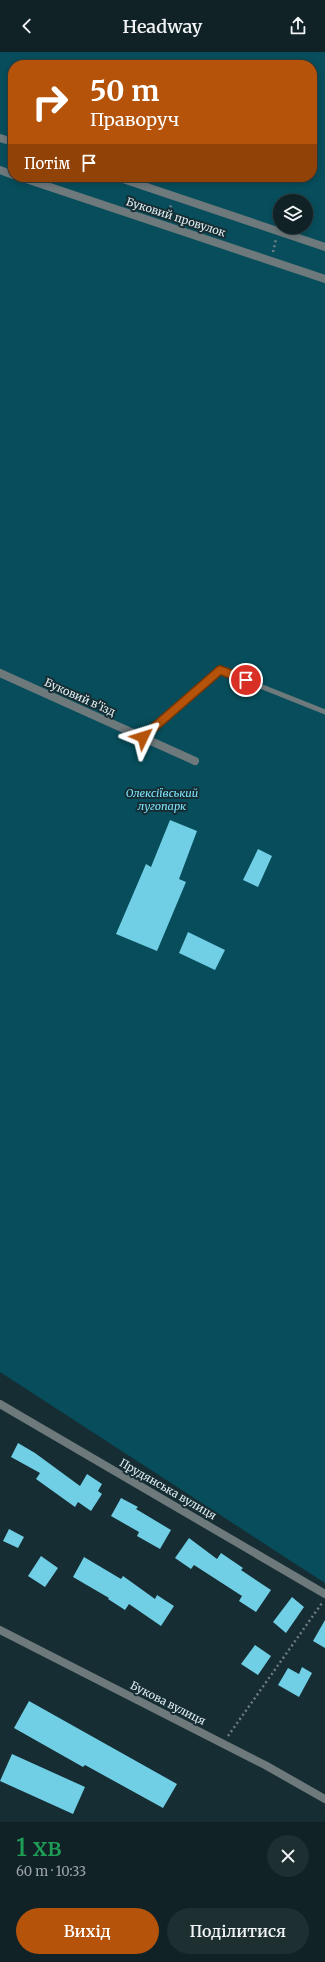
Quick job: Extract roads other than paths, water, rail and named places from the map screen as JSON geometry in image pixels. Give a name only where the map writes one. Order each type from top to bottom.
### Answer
[{"type":"street","name":"Буковий провулок","points":[[35,182],[272,260],[325,279]]},
{"type":"street","name":"Буковий провулок","points":[[132,182],[325,247]]},
{"type":"street","name":"Буковий в'їзд","points":[[0,673],[195,761]]},
{"type":"street","name":"Прудянська вулиця","points":[[0,1404],[325,1594]]},
{"type":"street","name":"Букова вулиця","points":[[0,1630],[223,1743],[325,1799]]},
{"type":"lane","points":[[143,737],[220,670],[325,712]]},
{"type":"park label","name":"Олексіївський лугопарк","points":[[162,799]]}]
